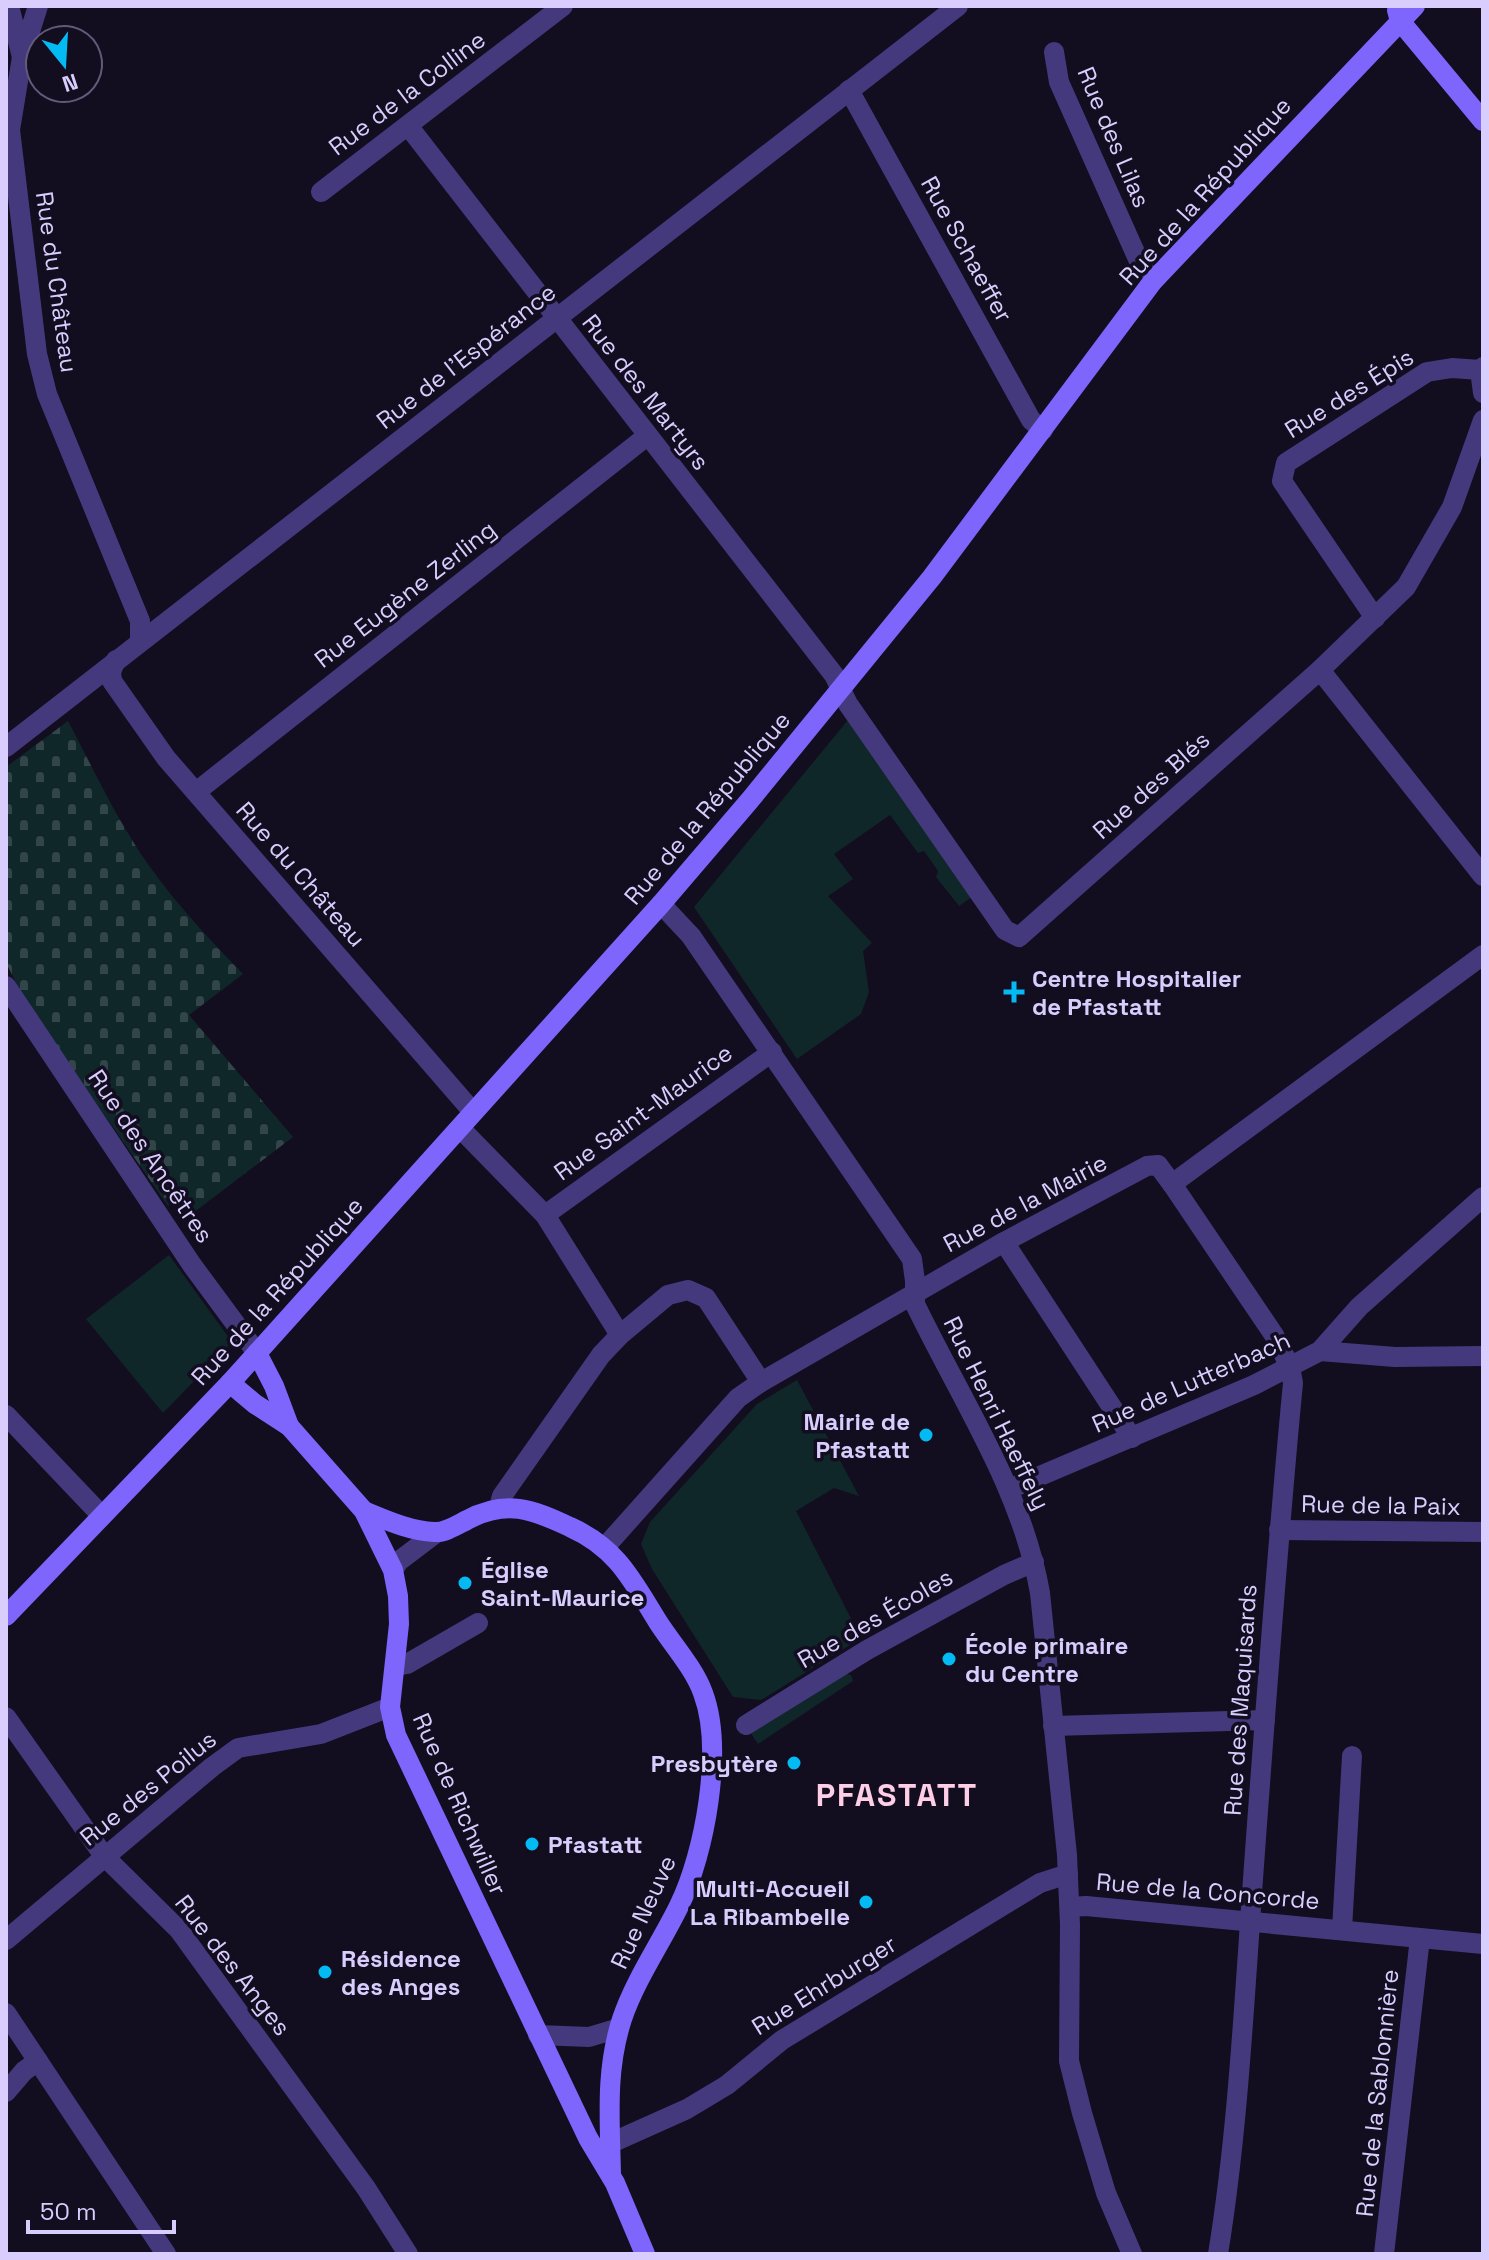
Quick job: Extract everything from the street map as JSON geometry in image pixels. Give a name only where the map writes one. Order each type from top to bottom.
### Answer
[{"type":"main road","name":"Rue de la République","points":[[6,1616],[230,1383],[661,904],[932,577],[1153,281],[1398,13],[1415,6]]},
{"type":"main road","points":[[1398,13],[1483,121]]},
{"type":"main road","name":"Rue de Richwiller","points":[[257,1353],[289,1426]]},
{"type":"main road","name":"Rue de Richwiller","points":[[230,1383],[289,1426],[364,1511],[393,1570],[399,1624],[390,1707],[396,1735],[538,2035],[598,2157],[625,2203],[645,2254]]},
{"type":"main road","points":[[364,1511],[398,1524],[436,1533],[499,1507]]},
{"type":"main road","name":"Rue Neuve","points":[[499,1507],[528,1509],[572,1528],[605,1547],[624,1566],[703,1691],[709,1716],[709,1798],[697,1855],[681,1902],[630,1999],[612,2055],[608,2086],[611,2175]]},
{"type":"street","name":"Rue du Château","points":[[9,6],[22,57]]},
{"type":"street","name":"Rue du Château","points":[[38,6],[22,57],[8,130],[37,354],[47,394],[140,621],[140,642]]},
{"type":"street","name":"Rue de la Colline","points":[[321,192],[563,6]]},
{"type":"street","name":"Rue de l'Espérance","points":[[6,747],[958,6]]},
{"type":"street","name":"Rue des Lilas","points":[[1054,52],[1059,82],[1142,268],[1153,281]]},
{"type":"street","name":"Rue Schaeffer","points":[[849,90],[1031,420],[1043,430]]},
{"type":"street","name":"Rue des Martyrs","points":[[409,127],[834,675],[841,690]]},
{"type":"street","name":"Rue des Épis","points":[[1375,618],[1282,481],[1286,463],[1427,372],[1452,368],[1482,369]]},
{"type":"street","points":[[1482,369],[1483,393]]},
{"type":"street","name":"Rue des Blés","points":[[841,690],[1005,930],[1019,937],[1320,670],[1406,587],[1452,507],[1483,420]]},
{"type":"street","name":"Rue Eugène Zerling","points":[[196,792],[647,436]]},
{"type":"street","name":"Rue du Château","points":[[116,660],[111,672],[112,681],[166,758],[545,1215],[620,1335]]},
{"type":"street","points":[[1320,670],[1483,876]]},
{"type":"street","name":"Rue Henri Haeffely","points":[[661,904],[691,936],[912,1259],[915,1304],[1009,1489],[1034,1562],[1040,1593],[1068,1874],[1069,2061],[1106,2193],[1132,2254]]},
{"type":"street","points":[[1172,1184],[1483,955]]},
{"type":"street","name":"Rue des Ancêtres","points":[[6,986],[192,1265],[257,1353]]},
{"type":"street","name":"Rue Saint-Maurice","points":[[545,1215],[772,1052]]},
{"type":"street","name":"Rue de la Mairie","points":[[605,1547],[738,1398],[761,1382],[1004,1242],[1147,1166],[1158,1165],[1172,1184]]},
{"type":"street","name":"Rue des Maquisards","points":[[1172,1184],[1274,1335],[1290,1367],[1293,1383],[1279,1530],[1244,2020],[1218,2254]]},
{"type":"street","name":"Rue de Lutterbach","points":[[1009,1489],[1132,1438],[1320,1351],[1359,1307],[1483,1197]]},
{"type":"street","points":[[1004,1242],[1132,1438]]},
{"type":"street","points":[[499,1507],[502,1496],[601,1355],[668,1295],[688,1290],[706,1298],[761,1382]]},
{"type":"street","points":[[1320,1351],[1395,1357],[1483,1356]]},
{"type":"street","points":[[6,1415],[102,1516]]},
{"type":"street","name":"Rue de la Paix","points":[[1279,1530],[1483,1532]]},
{"type":"street","points":[[393,1570],[399,1561],[436,1533]]},
{"type":"street","name":"Rue des Écoles","points":[[746,1725],[867,1650],[1004,1575],[1034,1562]]},
{"type":"street","points":[[396,1666],[407,1664],[478,1623]]},
{"type":"street","name":"Rue des Poilus","points":[[6,1940],[238,1748],[321,1734],[390,1707]]},
{"type":"street","name":"Rue des Anges","points":[[6,1717],[104,1856],[179,1930],[366,2188],[408,2254]]},
{"type":"street","points":[[1053,1726],[1265,1720]]},
{"type":"street","name":"Rue de la Concorde","points":[[1342,1929],[1352,1756]]},
{"type":"street","name":"Rue Ehrburger","points":[[611,2143],[687,2109],[727,2085],[764,2052],[795,2032],[1040,1883],[1068,1874]]},
{"type":"street","name":"Rue de la Concorde","points":[[1070,1907],[1086,1906],[1483,1944]]},
{"type":"street","name":"Rue de la Sablonnière","points":[[1384,2254],[1420,1938]]},
{"type":"street","points":[[6,2013],[166,2254]]},
{"type":"street","points":[[538,2035],[589,2037],[619,2028]]},
{"type":"street","points":[[6,2092],[24,2071],[38,2061]]},
{"type":"green space","points":[[848,720],[972,897],[959,906],[936,877],[938,871],[924,851],[918,853],[890,815],[834,854],[853,879],[828,896],[872,943],[863,951],[869,992],[861,1014],[797,1059],[694,907]]},
{"type":"green space","points":[[68,721],[138,850],[183,909],[243,974],[189,1015],[293,1137],[193,1213],[187,1205],[182,1208],[177,1200],[168,1206],[26,1002],[6,963],[6,767]]},
{"type":"green space","points":[[169,1255],[232,1342],[163,1413],[86,1319]]},
{"type":"green space","points":[[797,1380],[859,1496],[834,1488],[796,1511],[861,1638],[761,1700],[733,1697],[652,1569],[641,1544],[650,1522],[757,1404]]},
{"type":"green space","points":[[844,1673],[851,1675],[853,1681],[758,1744],[752,1733]]},
{"type":"place","name":"Centre Hospitalier de Pfastatt","points":[[1014,992]]},
{"type":"place","name":"Mairie de Pfastatt","points":[[926,1435]]},
{"type":"place","name":"Église Saint-Maurice","points":[[465,1583]]},
{"type":"place","name":"École primaire du Centre","points":[[949,1659]]},
{"type":"place","name":"Presbytère","points":[[794,1763]]},
{"type":"place","name":"Pfastatt","points":[[532,1844]]},
{"type":"place","name":"Multi-Accueil La Ribambelle","points":[[866,1902]]},
{"type":"place","name":"Résidence des Anges","points":[[325,1972]]},
{"type":"district","name":"PFASTATT","points":[[897,1795]]}]
